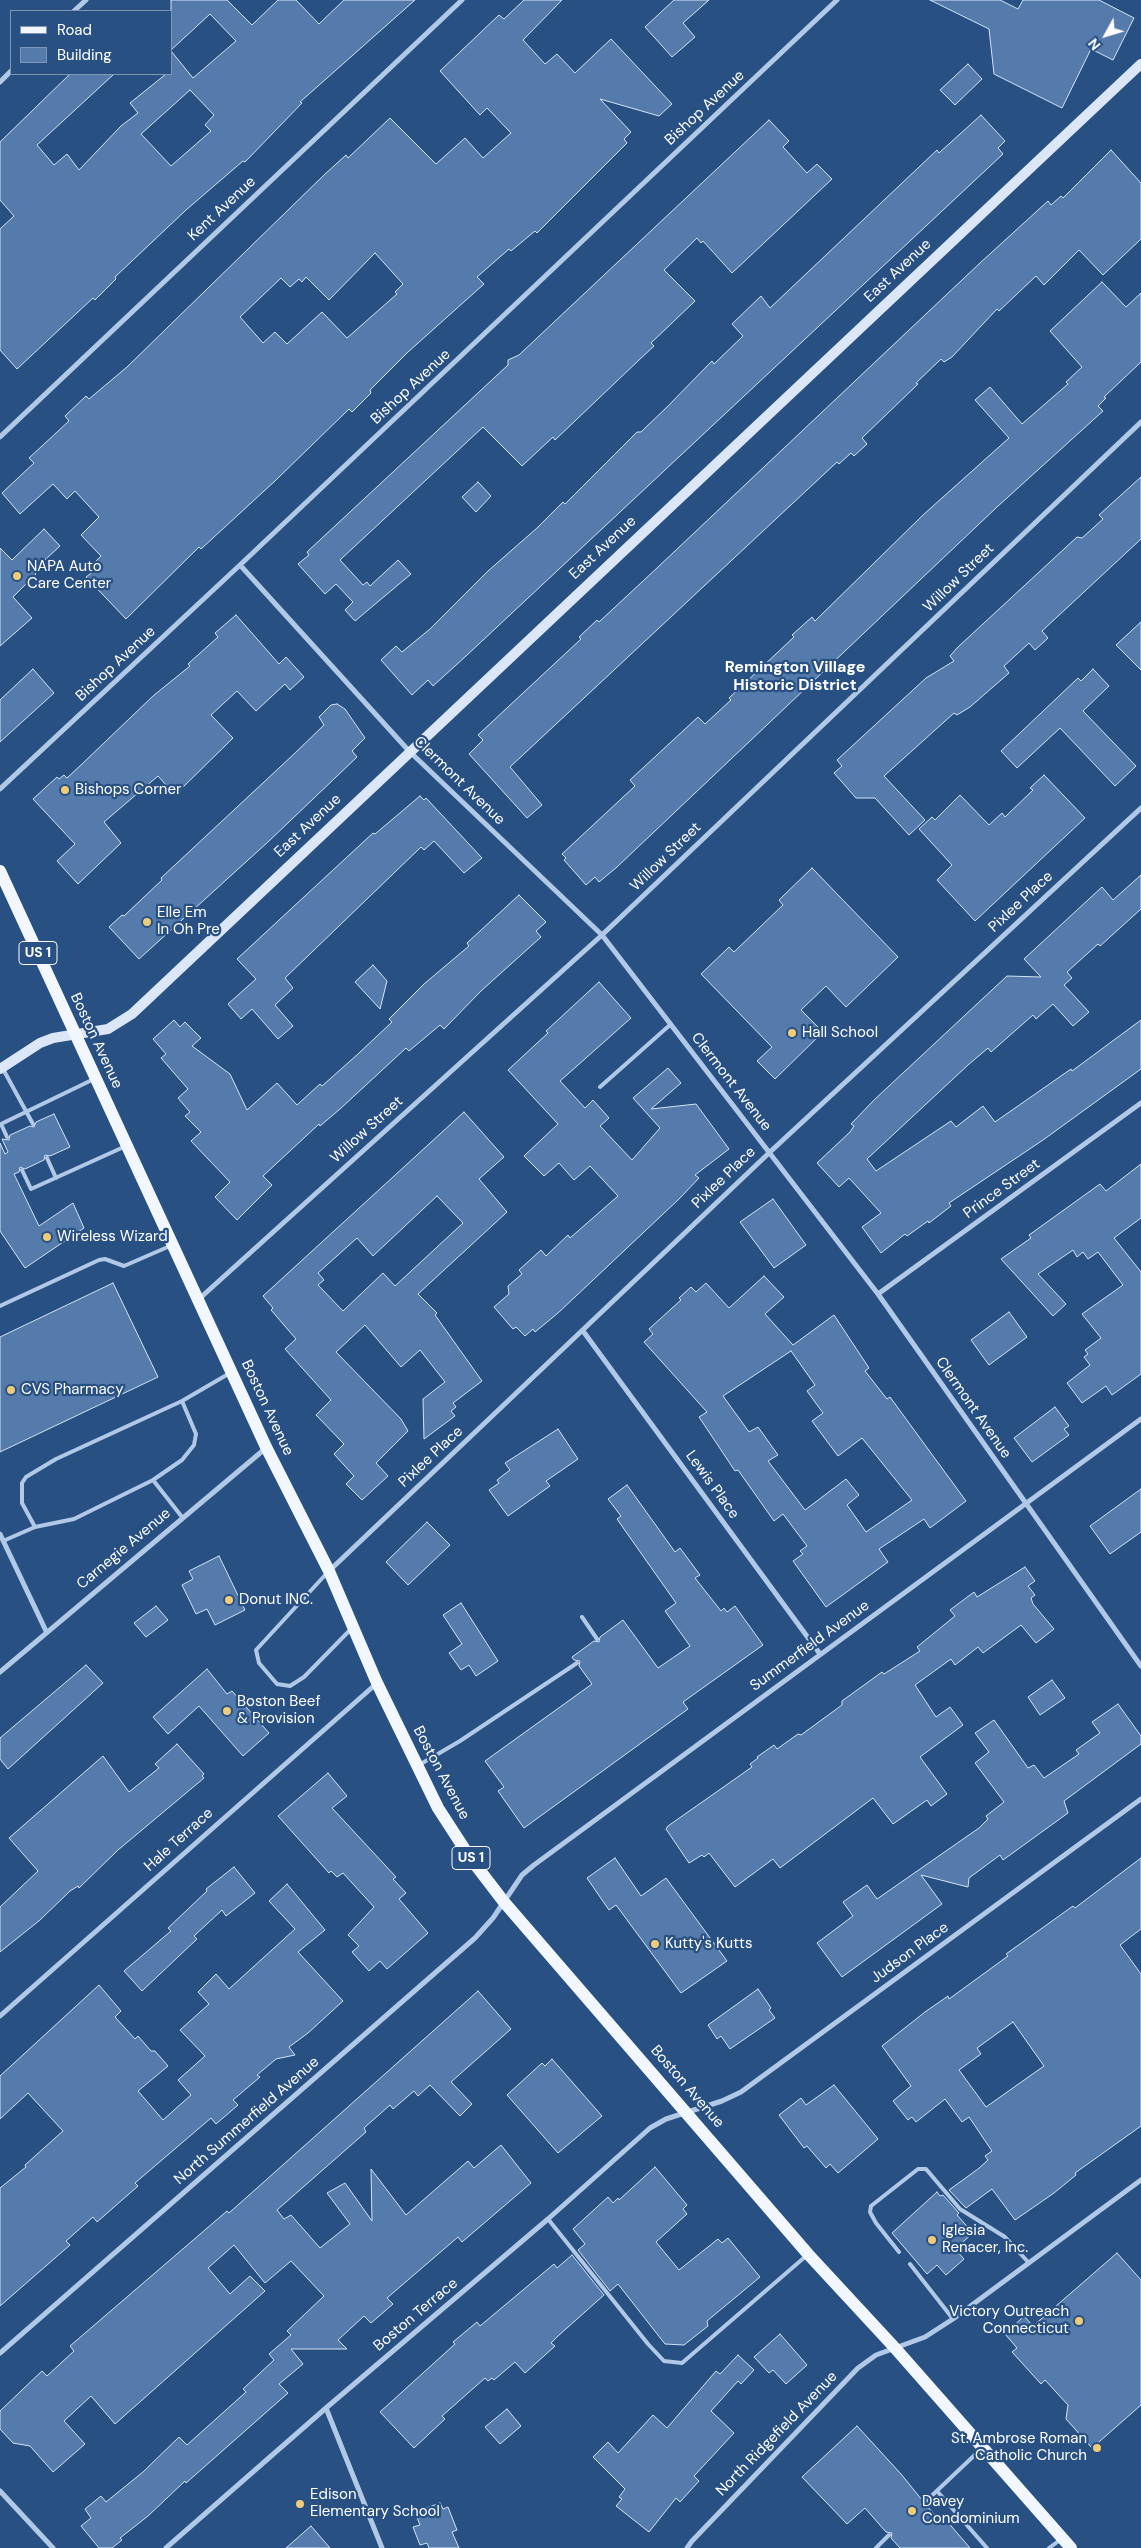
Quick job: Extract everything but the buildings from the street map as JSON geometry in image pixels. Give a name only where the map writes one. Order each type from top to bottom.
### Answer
[{"type":"main road","name":"Boston Avenue","points":[[0,871],[174,1244],[266,1447],[329,1571],[377,1684],[438,1808],[471,1859],[504,1902],[687,2111],[808,2254],[894,2348],[1066,2543]]},
{"type":"street","points":[[75,10],[86,0]]},
{"type":"street","name":"Kent Avenue","points":[[0,437],[462,0]]},
{"type":"street","name":"Bishop Avenue","points":[[0,789],[240,565],[837,0]]},
{"type":"street","name":"East Avenue","points":[[1,1068],[40,1043],[53,1038],[108,1029],[132,1014],[1141,64]]},
{"type":"street","points":[[0,82],[10,72]]},
{"type":"street","name":"Willow Street","points":[[198,1300],[602,935],[1141,422]]},
{"type":"street","name":"Clermont Avenue","points":[[240,565],[410,751],[602,935],[878,1294],[1141,1666]]},
{"type":"street","name":"Pixlee Place","points":[[329,1571],[770,1152],[1141,808]]},
{"type":"street","name":"Prince Street","points":[[878,1294],[1141,1103]]},
{"type":"street","name":"Lewis Place","points":[[583,1331],[820,1654]]},
{"type":"street","name":"Summerfield Avenue","points":[[504,1902],[522,1875],[536,1863],[1024,1503],[1141,1419]]},
{"type":"street","name":"Carnegie Avenue","points":[[0,1672],[46,1631],[266,1447]]},
{"type":"street","points":[[0,1534],[46,1631]]},
{"type":"street","name":"Hale Terrace","points":[[0,2016],[377,1684]]},
{"type":"street","name":"Judson Place","points":[[687,2111],[704,2108],[740,2092],[1141,1799]]},
{"type":"street","name":"North Summerfield Avenue","points":[[0,2353],[475,1938],[485,1928],[504,1902]]},
{"type":"street","name":"Boston Terrace","points":[[166,2548],[326,2408],[548,2219],[647,2130],[687,2111]]},
{"type":"street","name":"North Ridgefield Avenue","points":[[687,2548],[858,2368],[876,2355],[925,2337],[953,2320],[1141,2180]]},
{"type":"street","points":[[326,2408],[382,2548]]},
{"type":"street","points":[[0,2491],[53,2548]]},
{"type":"lane","points":[[600,1087],[671,1024]]},
{"type":"lane","points":[[1,1068],[33,1124]]},
{"type":"lane","points":[[7,1137],[0,1124],[96,1078]]},
{"type":"lane","points":[[22,1170],[31,1189],[128,1146]]},
{"type":"lane","points":[[47,1158],[56,1178]]},
{"type":"lane","points":[[0,1306],[99,1260],[105,1259],[124,1266],[174,1244]]},
{"type":"lane","points":[[35,1527],[22,1503],[22,1482],[26,1476],[56,1459],[182,1401],[232,1372]]},
{"type":"lane","points":[[3,1541],[35,1527],[74,1519],[153,1480],[182,1460],[194,1445],[196,1434],[182,1401]]},
{"type":"lane","points":[[153,1480],[182,1517]]},
{"type":"lane","points":[[329,1571],[256,1650],[258,1663],[276,1684],[290,1686],[304,1677],[353,1627]]},
{"type":"lane","points":[[582,1617],[597,1639]]},
{"type":"lane","points":[[417,1766],[460,1741],[577,1663]]},
{"type":"lane","points":[[899,2252],[876,2223],[870,2212],[871,2206],[918,2169],[926,2168],[960,2209],[1005,2237],[1029,2263]]},
{"type":"lane","points":[[548,2219],[648,2344],[664,2361],[682,2363],[808,2254]]},
{"type":"lane","points":[[910,2264],[953,2320]]},
{"type":"lane","points":[[924,2503],[982,2448]]},
{"type":"lane","points":[[937,2491],[988,2548]]},
{"type":"lane","points":[[876,2548],[889,2535]]},
{"type":"lane","points":[[1048,2548],[1066,2543]]},
{"type":"place","name":"NAPA Auto Care Center","points":[[17,576]]},
{"type":"place","name":"Bishops Corner","points":[[65,790]]},
{"type":"place","name":"Elle Em In Oh Pre","points":[[147,922]]},
{"type":"place","name":"Hall School","points":[[792,1033]]},
{"type":"place","name":"Wireless Wizard","points":[[47,1237]]},
{"type":"place","name":"CVS Pharmacy","points":[[11,1390]]},
{"type":"place","name":"Donut INC.","points":[[229,1600]]},
{"type":"place","name":"Boston Beef & Provision","points":[[227,1711]]},
{"type":"place","name":"Kutty's Kutts","points":[[655,1944]]},
{"type":"place","name":"Iglesia Renacer, Inc.","points":[[932,2240]]},
{"type":"place","name":"Victory Outreach Connecticut","points":[[1079,2321]]},
{"type":"place","name":"St. Ambrose Roman Catholic Church","points":[[1097,2448]]},
{"type":"place","name":"Edison Elementary School","points":[[300,2504]]},
{"type":"place","name":"Davey Condominium","points":[[912,2511]]},
{"type":"district","name":"Remington Village Historic District","points":[[795,677]]}]
